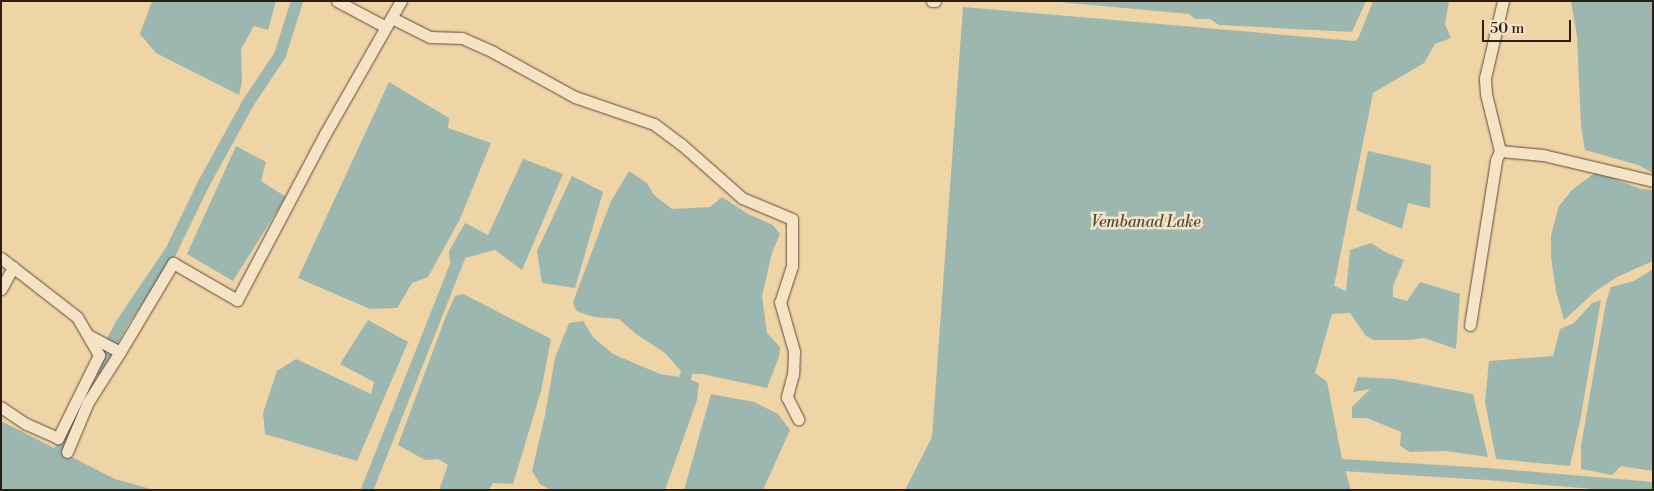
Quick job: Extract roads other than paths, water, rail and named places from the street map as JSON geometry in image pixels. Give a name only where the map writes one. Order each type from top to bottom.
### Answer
[{"type":"street","points":[[338,1],[430,37],[462,38],[493,52],[575,97],[654,124],[681,144],[742,198],[792,219],[792,266],[780,302],[794,351],[793,374],[787,397],[798,419]]},
{"type":"street","points":[[67,452],[88,402],[173,263],[237,300],[324,134],[401,1]]},
{"type":"street","points":[[1470,325],[1496,160],[1500,151],[1486,94],[1485,78],[1503,1]]},
{"type":"street","points":[[1500,151],[1543,155],[1653,181]]},
{"type":"street","points":[[1,258],[77,317],[98,355],[61,436],[54,437],[26,424],[1,407]]},
{"type":"street","points":[[1,289],[13,267]]},
{"type":"street","points":[[88,335],[119,351]]},
{"type":"water","points":[[152,1],[276,1],[268,30],[254,26],[241,49],[242,82],[239,95],[156,53],[140,34]]},
{"type":"water","points":[[1048,1],[1366,1],[1352,32],[1219,25],[1210,19],[1195,19],[1189,14]]},
{"type":"water","name":"Vembanad Lake","points":[[1373,1],[1449,1],[1445,24],[1451,38],[1435,44],[1424,63],[1373,93],[1334,286],[1346,291],[1350,250],[1371,243],[1385,252],[1404,260],[1393,286],[1393,297],[1407,301],[1420,282],[1460,294],[1456,349],[1424,338],[1374,340],[1366,336],[1350,313],[1332,314],[1315,373],[1327,382],[1342,459],[1351,490],[905,490],[932,437],[963,7],[1354,41],[1358,39]]},
{"type":"water","points":[[1571,1],[1653,1],[1653,173],[1638,165],[1585,150],[1581,126],[1577,36]]},
{"type":"water","points":[[389,82],[449,118],[448,128],[491,143],[460,219],[428,277],[412,283],[397,308],[370,309],[298,278]]},
{"type":"water","points":[[236,146],[266,162],[261,181],[286,197],[233,281],[187,254]]},
{"type":"water","points":[[1368,151],[1431,165],[1430,208],[1408,203],[1402,229],[1356,210]]},
{"type":"water","points":[[523,159],[563,174],[522,270],[495,250],[450,262],[449,251],[465,223],[488,235]]},
{"type":"water","points":[[629,171],[647,183],[654,195],[672,209],[710,207],[722,197],[748,214],[773,225],[780,234],[772,253],[762,296],[767,333],[780,347],[779,357],[767,388],[702,374],[692,374],[691,380],[699,383],[697,400],[665,490],[551,490],[540,484],[532,471],[545,415],[555,358],[569,323],[583,321],[593,337],[613,354],[660,374],[679,377],[681,371],[665,353],[636,334],[619,319],[594,317],[576,311],[573,302],[611,201]]},
{"type":"water","points":[[1596,172],[1641,189],[1653,190],[1653,261],[1619,276],[1597,290],[1564,320],[1556,291],[1551,257],[1551,235],[1559,206],[1572,190]]},
{"type":"water","points":[[572,176],[603,192],[575,288],[542,283],[537,251]]},
{"type":"water","points":[[1653,269],[1653,471],[1621,466],[1612,475],[1581,469],[1581,446],[1606,302],[1611,287],[1634,281]]},
{"type":"water","points":[[463,294],[551,339],[541,391],[513,484],[493,483],[489,490],[439,490],[448,465],[438,459],[425,460],[398,445],[446,316],[455,296]]},
{"type":"water","points":[[1601,300],[1580,421],[1570,466],[1496,459],[1485,402],[1489,361],[1553,356],[1560,329],[1574,323],[1592,303]]},
{"type":"water","points":[[368,320],[408,342],[357,461],[265,434],[263,413],[277,371],[296,359],[371,394],[374,382],[340,364]]},
{"type":"water","points":[[1358,377],[1394,379],[1473,394],[1488,457],[1445,451],[1410,452],[1400,446],[1401,432],[1367,418],[1352,418],[1352,407],[1370,389],[1353,392]]},
{"type":"water","points":[[711,394],[754,402],[778,414],[790,430],[763,490],[684,490]]},
{"type":"water","points":[[1,421],[115,479],[154,490],[1,490]]},
{"type":"waterway","points":[[97,369],[122,323],[171,251],[203,185],[248,103],[280,55],[297,1]]},
{"type":"waterway","points":[[367,490],[459,258]]},
{"type":"waterway","points":[[60,451],[85,396]]},
{"type":"waterway","points":[[1327,464],[1487,474],[1653,488]]}]
